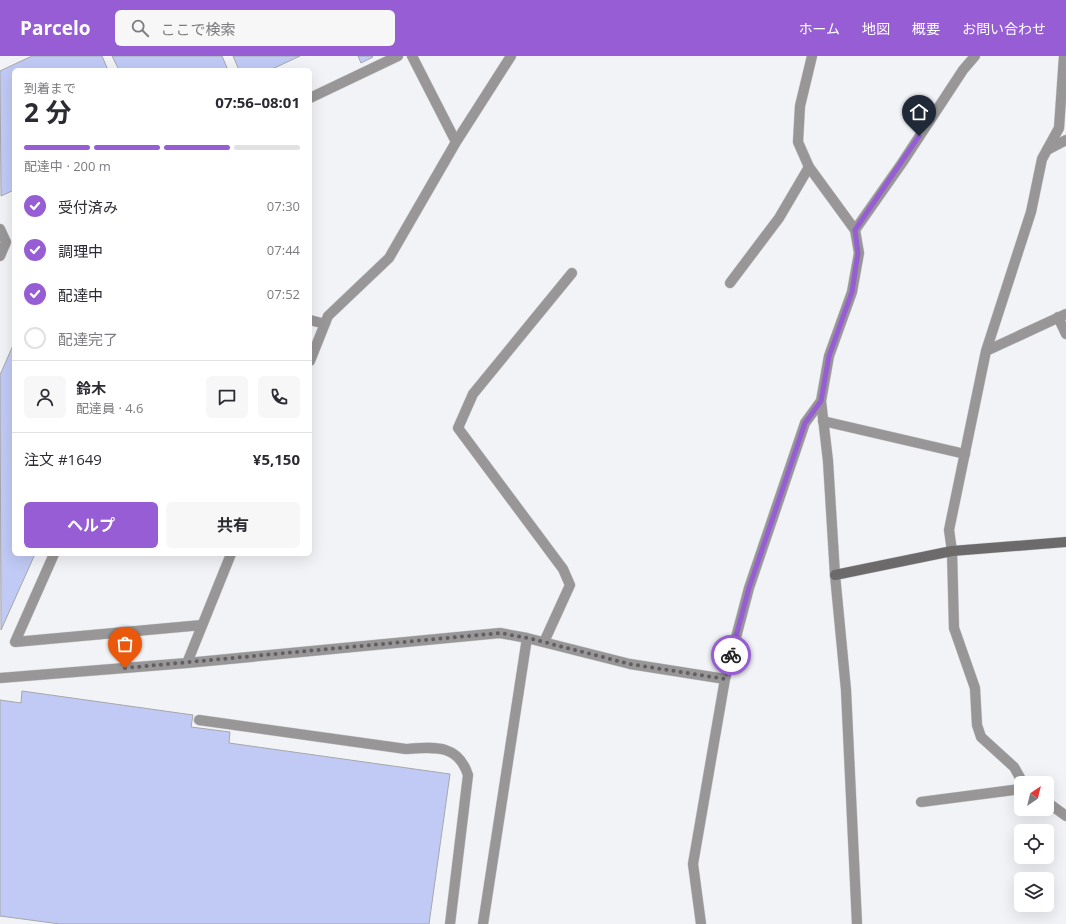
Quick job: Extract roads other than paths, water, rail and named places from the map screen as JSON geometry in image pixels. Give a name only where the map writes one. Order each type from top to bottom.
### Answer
[{"type":"street","points":[[312,97],[398,56]]},
{"type":"street","points":[[412,56],[456,142]]},
{"type":"street","points":[[312,356],[328,316],[389,258],[456,142],[511,56]]},
{"type":"street","points":[[812,56],[800,106],[798,142],[809,167],[855,230],[858,253],[852,292],[829,356],[821,401],[824,421],[835,575],[846,690],[857,924]]},
{"type":"street","points":[[855,230],[902,163],[963,70],[975,56]]},
{"type":"street","points":[[1019,776],[1014,767],[981,737],[977,725],[975,688],[954,628],[952,552],[949,530],[986,351],[1031,212],[1042,159],[1058,128],[1064,56]]},
{"type":"street","points":[[1047,150],[1066,140]]},
{"type":"street","points":[[730,283],[779,218],[809,167]]},
{"type":"street","points":[[0,229],[7,242],[0,256]]},
{"type":"street","points":[[544,642],[570,585],[562,569],[458,428],[473,394],[572,273]]},
{"type":"street","points":[[986,351],[1062,316],[1066,334]]},
{"type":"street","points":[[312,321],[325,324]]},
{"type":"street","points":[[701,924],[693,864],[725,679],[749,588],[805,423],[821,401]]},
{"type":"street","points":[[824,421],[965,454]]},
{"type":"street","points":[[835,575],[952,552],[1066,542]]},
{"type":"street","points":[[53,556],[15,642],[202,625]]},
{"type":"street","points":[[187,663],[231,556]]},
{"type":"street","points":[[0,678],[187,663],[500,633],[528,638],[630,664],[725,679]]},
{"type":"street","points":[[483,924],[528,638]]},
{"type":"street","points":[[199,720],[406,748],[427,747],[450,752],[458,756],[464,764],[468,775],[450,924]]},
{"type":"street","points":[[921,802],[1014,789]]},
{"type":"street","points":[[1054,807],[1066,816]]}]
